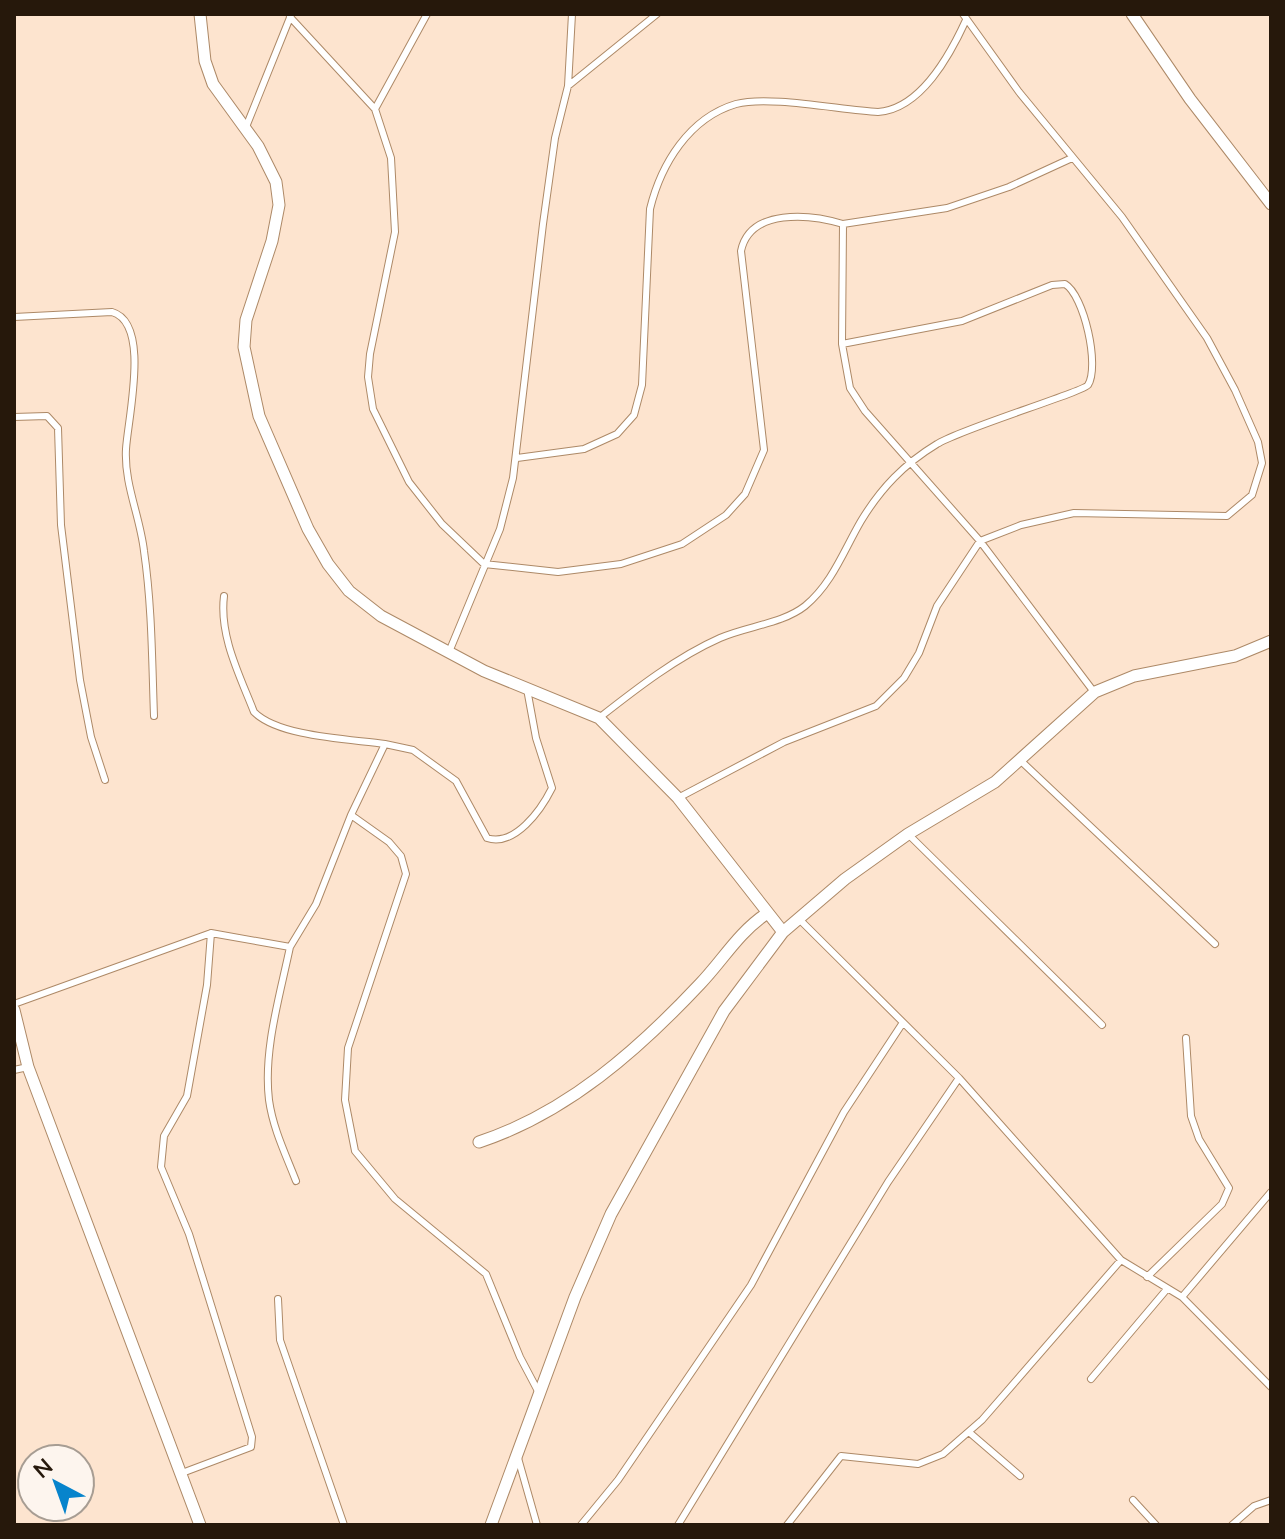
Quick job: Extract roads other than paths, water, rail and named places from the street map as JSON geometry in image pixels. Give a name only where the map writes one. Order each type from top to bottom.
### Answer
[{"type":"street","points":[[200,14],[208,73],[270,165],[279,205],[272,241],[246,320],[244,347],[259,416],[308,529],[349,591],[381,616],[527,689],[599,718],[678,798],[783,932]]},
{"type":"street","points":[[1132,14],[1190,99],[1271,204]]},
{"type":"street","points":[[491,1525],[575,1297],[611,1214],[724,1011],[783,932],[908,834],[961,805],[1021,761],[1095,692],[1134,676],[1235,656],[1271,641]]},
{"type":"street","points":[[479,1142],[512,1131],[595,1080],[651,1036],[714,970],[738,935],[766,914]]},
{"type":"street","points":[[14,1010],[28,1067],[200,1525]]},
{"type":"lane","points":[[375,109],[427,14]]},
{"type":"lane","points":[[448,652],[500,529],[517,458],[543,224],[555,138],[568,86],[572,14]]},
{"type":"lane","points":[[568,86],[657,14]]},
{"type":"lane","points":[[245,130],[291,16],[375,109],[391,158],[395,205],[390,267],[370,354],[368,377],[373,409],[409,482],[442,524],[484,564],[558,572],[621,564],[682,544],[726,515],[745,494],[758,471],[764,450],[741,251],[743,241],[755,226],[766,220],[828,219],[843,224],[947,208],[1009,187],[1072,158]]},
{"type":"lane","points":[[517,458],[584,449],[617,434],[634,415],[642,385],[650,209],[656,184],[670,158],[690,133],[710,115],[737,104],[878,112],[895,109],[931,79],[965,17],[1072,158],[1122,217],[1207,338],[1258,442],[1262,463],[1258,482],[1246,503],[1227,516],[1074,513],[1021,525],[980,541],[937,606],[919,653],[904,678],[876,706],[784,742],[678,798]]},
{"type":"lane","points":[[843,224],[842,344],[850,388],[865,411],[980,541],[1095,692]]},
{"type":"lane","points":[[599,718],[628,695],[717,639],[792,615],[804,607],[817,595],[887,483],[911,460],[941,441],[992,419],[1086,387],[1092,370],[1086,322],[1076,293],[1065,284],[1052,285],[962,321],[842,344]]},
{"type":"lane","points":[[14,317],[112,312],[124,317],[133,331],[134,365],[126,472],[149,583],[154,716]]},
{"type":"lane","points":[[14,417],[47,416],[58,428],[61,525],[80,680],[91,737],[105,780]]},
{"type":"lane","points":[[224,596],[223,612],[231,651],[254,712],[261,719],[312,733],[413,750],[456,781],[468,799],[483,835],[490,840],[501,839],[533,818],[552,788],[536,738],[527,689]]},
{"type":"lane","points":[[296,1181],[277,1134],[269,1096],[278,1003],[290,947],[316,904],[351,815],[385,744]]},
{"type":"lane","points":[[1021,761],[1215,944]]},
{"type":"lane","points":[[351,815],[389,842],[401,856],[406,874],[348,1048],[345,1100],[355,1151],[395,1199],[486,1274],[520,1357],[541,1396]]},
{"type":"lane","points":[[908,834],[1102,1025]]},
{"type":"lane","points":[[798,918],[959,1078],[1121,1260],[1182,1297],[1271,1387]]},
{"type":"lane","points":[[14,1004],[211,933],[290,947]]},
{"type":"lane","points":[[180,1474],[241,1453],[251,1447],[252,1437],[189,1234],[161,1167],[164,1136],[187,1096],[210,964],[211,933]]},
{"type":"lane","points":[[581,1525],[618,1480],[751,1285],[844,1112],[902,1024]]},
{"type":"lane","points":[[1147,1277],[1222,1204],[1229,1188],[1199,1139],[1191,1116],[1186,1038]]},
{"type":"lane","points":[[14,1070],[28,1067]]},
{"type":"lane","points":[[678,1525],[888,1182],[959,1078]]},
{"type":"lane","points":[[1182,1297],[1271,1192]]},
{"type":"lane","points":[[787,1525],[841,1456],[918,1464],[943,1454],[970,1433],[1121,1260]]},
{"type":"lane","points":[[1091,1379],[1167,1289]]},
{"type":"lane","points":[[278,1299],[280,1340],[344,1525]]},
{"type":"lane","points":[[970,1433],[1020,1476]]},
{"type":"lane","points":[[518,1458],[537,1525]]},
{"type":"lane","points":[[1133,1500],[1156,1525]]},
{"type":"lane","points":[[1232,1525],[1254,1506],[1271,1500]]}]
